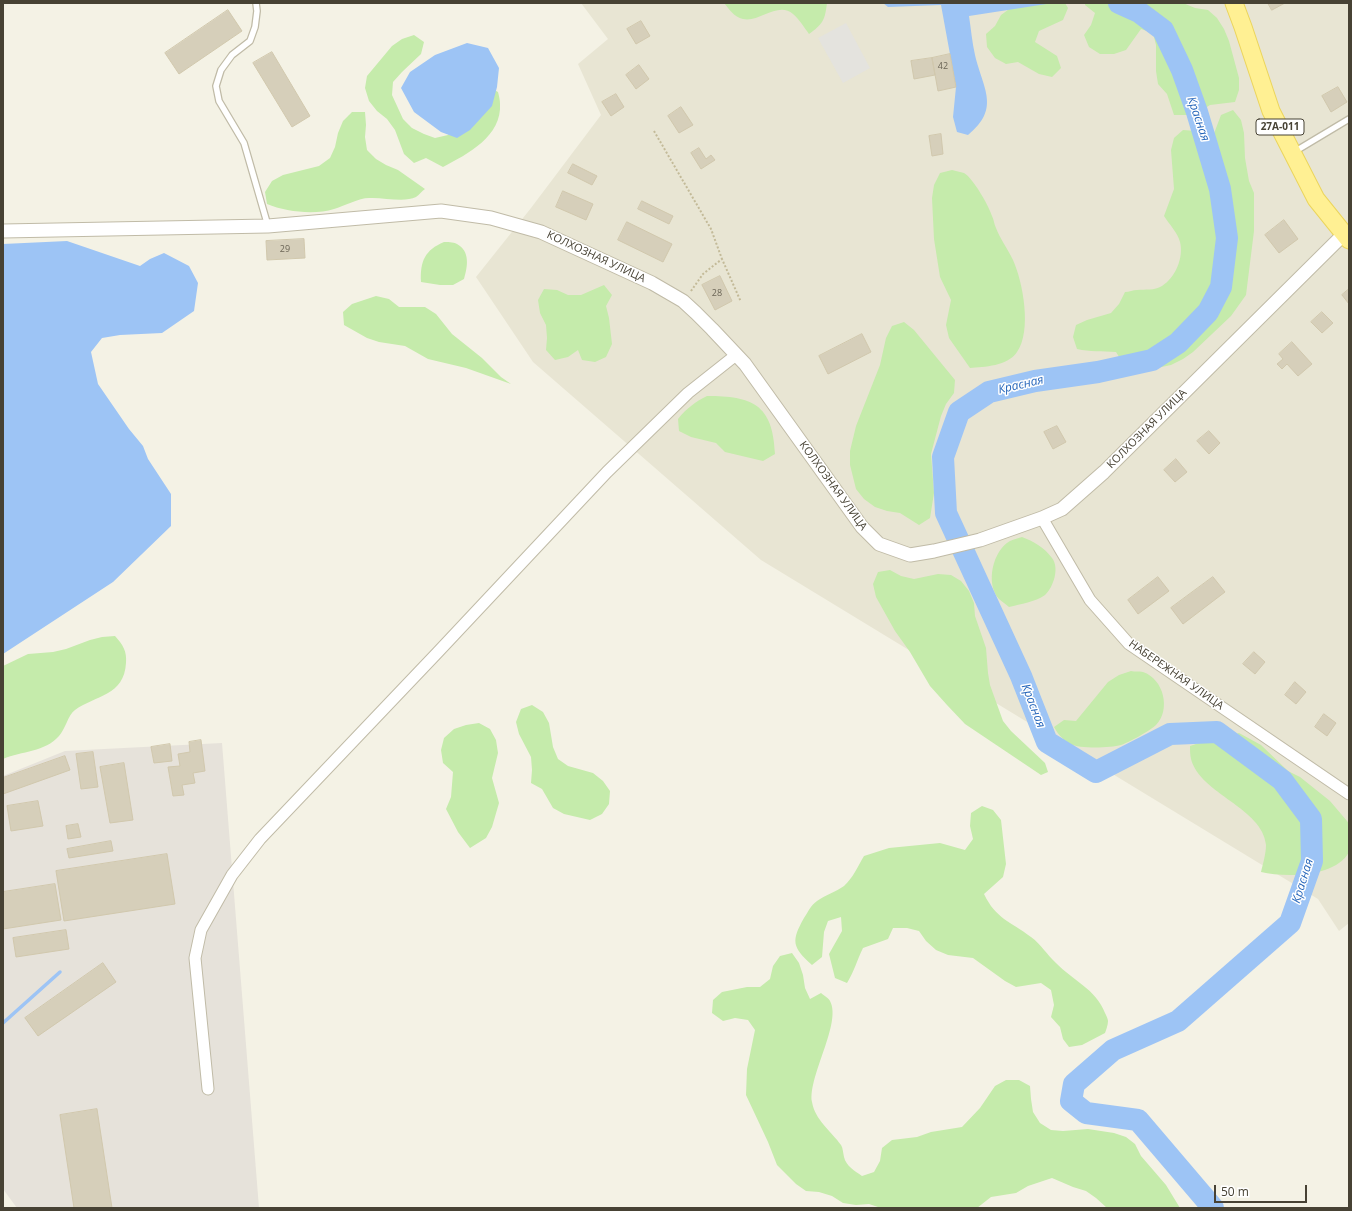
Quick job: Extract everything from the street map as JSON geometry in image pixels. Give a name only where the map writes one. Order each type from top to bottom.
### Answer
[{"type":"main road","name":"27А-011","points":[[1234,3],[1271,111],[1316,199],[1347,235]]},
{"type":"street","name":"КОЛХОЗНАЯ УЛИЦА","points":[[3,231],[268,226],[441,211],[492,218],[541,232],[652,283],[683,302],[712,328],[745,364],[862,527],[879,544],[910,555],[934,552],[980,540],[1042,518],[1062,509],[1104,472],[1347,235]]},
{"type":"street","points":[[208,1089],[195,958],[201,930],[232,874],[260,839],[607,472],[688,393],[736,355]]},
{"type":"street","name":"НАБЕРЕЖНАЯ УЛИЦА","points":[[1042,518],[1090,600],[1129,644],[1349,794]]},
{"type":"lane","points":[[256,3],[257,12],[255,27],[250,40],[232,55],[221,70],[216,86],[219,101],[244,143],[268,226]]},
{"type":"lane","points":[[1293,152],[1349,119]]},
{"type":"path","points":[[654,131],[711,229],[722,259],[741,302]]},
{"type":"path","points":[[683,302],[703,274],[722,259]]},
{"type":"shaded area","points":[[581,3],[1349,3],[1349,923],[1339,931],[1318,899],[761,560],[533,362],[476,277],[531,208],[601,115],[578,64],[608,39]]},
{"type":"shaded area","points":[[846,23],[870,68],[843,83],[818,38]]},
{"type":"shaded area","points":[[222,743],[259,1208],[17,1208],[3,1189],[3,776],[65,751]]},
{"type":"green space","points":[[724,3],[827,3],[822,21],[809,34],[797,18],[787,11],[775,11],[755,18],[743,19],[734,15]]},
{"type":"green space","points":[[1022,3],[1065,3],[1068,8],[1063,20],[1039,31],[1035,42],[1057,56],[1061,68],[1052,77],[1039,74],[1018,62],[1006,64],[995,58],[987,47],[986,34],[995,26],[1001,15],[1012,7]]},
{"type":"green space","points":[[1085,3],[1183,3],[1195,8],[1208,10],[1217,18],[1229,41],[1239,78],[1239,90],[1235,102],[1210,105],[1199,112],[1187,115],[1174,115],[1167,94],[1158,84],[1156,71],[1156,45],[1153,33],[1141,29],[1126,50],[1114,54],[1100,54],[1089,47],[1084,35],[1091,25],[1095,13],[1085,5]]},
{"type":"green space","points":[[414,35],[424,42],[421,54],[393,82],[392,95],[403,119],[412,128],[435,138],[448,135],[458,128],[487,86],[498,92],[499,96],[499,115],[495,126],[489,135],[473,150],[443,167],[426,158],[414,163],[404,154],[395,130],[387,119],[377,111],[369,101],[365,88],[367,76],[392,46],[402,39]]},
{"type":"green space","points":[[1233,110],[1241,120],[1244,133],[1245,158],[1249,181],[1254,193],[1254,231],[1246,295],[1231,316],[1193,352],[1171,365],[1147,370],[1134,369],[1123,363],[1116,352],[1077,349],[1073,337],[1076,325],[1111,313],[1119,304],[1125,292],[1159,288],[1171,278],[1177,267],[1181,254],[1179,239],[1164,216],[1174,189],[1171,150],[1174,138],[1183,130],[1196,131],[1200,143],[1207,152],[1221,115]]},
{"type":"green space","points":[[352,112],[365,112],[365,137],[367,150],[376,159],[398,170],[425,189],[416,197],[411,199],[400,200],[365,198],[334,209],[318,212],[292,211],[267,204],[265,192],[272,181],[283,175],[319,166],[330,158],[343,121]]},
{"type":"green space","points":[[952,170],[964,173],[968,176],[984,199],[995,226],[1017,269],[1023,293],[1025,319],[1022,343],[1013,357],[995,365],[970,368],[949,338],[946,325],[951,300],[940,277],[934,239],[932,198],[934,185],[940,173]]},
{"type":"green space","points":[[444,242],[452,242],[457,244],[464,251],[467,264],[464,279],[453,285],[440,285],[421,282],[422,268],[425,257],[432,249]]},
{"type":"green space","points":[[604,285],[612,295],[606,306],[612,344],[606,357],[595,362],[582,360],[578,350],[568,357],[555,360],[546,350],[546,325],[540,313],[538,300],[544,289],[557,290],[568,295],[581,295]]},
{"type":"green space","points":[[376,296],[389,299],[399,307],[425,307],[436,314],[452,334],[511,384],[466,368],[428,359],[405,346],[379,342],[367,338],[344,325],[343,312],[352,304]]},
{"type":"green space","points":[[904,322],[914,330],[955,380],[954,393],[946,404],[941,416],[931,454],[934,493],[930,518],[919,525],[900,513],[875,507],[864,499],[856,489],[850,465],[850,451],[856,426],[880,365],[886,338],[892,326]]},
{"type":"green space","points":[[707,396],[736,398],[748,401],[757,406],[770,424],[775,454],[763,461],[725,452],[716,443],[691,437],[679,431],[678,419],[691,406]]},
{"type":"green space","points":[[1022,537],[1038,545],[1049,554],[1054,562],[1054,578],[1051,588],[1045,595],[1032,601],[1009,607],[999,599],[995,593],[992,585],[993,568],[995,559],[1004,545],[1010,541]]},
{"type":"green space","points":[[890,570],[901,576],[914,579],[938,574],[951,575],[961,581],[969,591],[974,603],[975,616],[986,648],[990,685],[1003,721],[1011,731],[1045,763],[1048,772],[1041,775],[965,724],[930,686],[910,652],[895,631],[876,597],[873,584],[878,572]]},
{"type":"green space","points":[[115,636],[124,648],[126,663],[124,674],[115,688],[75,710],[70,715],[59,736],[47,745],[3,759],[3,666],[28,654],[53,652],[90,640]]},
{"type":"green space","points":[[1131,671],[1143,672],[1150,676],[1156,681],[1160,688],[1164,703],[1161,719],[1156,725],[1129,742],[1110,747],[1095,748],[1075,746],[1060,736],[1054,727],[1064,720],[1076,721],[1108,682],[1119,675]]},
{"type":"green space","points":[[532,705],[543,712],[549,723],[553,747],[558,759],[568,766],[593,773],[603,781],[610,791],[609,804],[602,814],[590,820],[564,814],[553,808],[542,789],[531,783],[531,757],[519,734],[516,722],[521,709]]},
{"type":"green space","points":[[479,723],[490,729],[496,740],[498,753],[492,778],[499,803],[492,827],[486,838],[470,848],[458,832],[446,809],[451,797],[453,772],[443,763],[441,750],[444,738],[454,729]]},
{"type":"green space","points":[[1239,733],[1261,745],[1288,771],[1300,777],[1330,801],[1347,821],[1349,824],[1349,852],[1343,860],[1333,867],[1310,874],[1283,875],[1261,872],[1266,845],[1262,832],[1254,821],[1243,811],[1206,782],[1197,771],[1191,759],[1190,746],[1202,742],[1215,741]]},
{"type":"green space","points":[[982,806],[993,810],[1001,820],[1006,864],[1003,877],[984,894],[993,909],[1004,919],[1035,940],[1062,969],[1096,997],[1107,1017],[1108,1023],[1105,1033],[1082,1045],[1069,1047],[1063,1039],[1060,1027],[1051,1017],[1054,1005],[1051,990],[1041,983],[1016,987],[973,958],[948,955],[936,950],[926,941],[919,931],[907,928],[893,928],[888,939],[863,948],[852,975],[847,983],[835,978],[829,954],[842,931],[841,917],[828,921],[824,932],[822,957],[812,965],[805,959],[797,948],[797,933],[811,907],[820,899],[844,886],[853,876],[864,856],[889,848],[940,843],[965,850],[973,839],[970,826],[971,813]]},
{"type":"green space","points":[[792,953],[799,963],[805,988],[810,999],[821,993],[829,1000],[833,1011],[829,1036],[812,1091],[812,1102],[816,1114],[820,1120],[841,1145],[847,1163],[862,1176],[874,1172],[880,1161],[882,1148],[892,1140],[917,1137],[931,1132],[962,1127],[980,1108],[995,1086],[1006,1080],[1019,1080],[1030,1086],[1033,1112],[1040,1123],[1051,1130],[1063,1131],[1088,1129],[1114,1133],[1126,1137],[1135,1144],[1141,1156],[1166,1185],[1180,1208],[1107,1208],[1086,1191],[1052,1178],[1028,1186],[1016,1193],[991,1197],[977,1208],[881,1208],[869,1204],[856,1205],[843,1203],[832,1196],[819,1192],[806,1191],[796,1184],[777,1165],[746,1095],[747,1069],[755,1030],[748,1020],[735,1018],[723,1021],[712,1013],[713,1000],[722,992],[747,987],[760,987],[770,979],[773,966],[780,956]]},
{"type":"water","points":[[883,3],[1053,3],[969,16],[975,55],[987,98],[987,107],[984,116],[978,125],[968,135],[957,132],[953,117],[956,87],[941,5],[888,7]]},
{"type":"water","points":[[467,43],[488,48],[499,68],[497,87],[492,106],[470,130],[457,138],[441,132],[414,112],[401,88],[410,72],[435,55]]},
{"type":"water","points":[[67,241],[140,266],[150,259],[164,253],[189,266],[198,283],[194,311],[162,333],[120,335],[102,338],[91,352],[98,384],[129,429],[143,446],[148,459],[171,494],[171,526],[113,582],[3,654],[3,244]]},
{"type":"building","points":[[1268,3],[1285,3],[1272,10]]},
{"type":"building","points":[[228,10],[242,31],[179,74],[165,53]]},
{"type":"building","points":[[641,21],[650,36],[636,44],[627,29]]},
{"type":"building","points":[[272,52],[310,116],[292,127],[253,63]]},
{"type":"building","points":[[950,54],[956,87],[938,91],[932,58]]},
{"type":"building","points":[[932,58],[935,75],[914,79],[911,61]]},
{"type":"building","points":[[639,65],[649,79],[636,89],[626,75]]},
{"type":"building","points":[[1338,87],[1347,102],[1331,112],[1322,96]]},
{"type":"building","points":[[616,94],[624,107],[611,116],[602,102]]},
{"type":"building","points":[[681,107],[693,125],[679,133],[668,116]]},
{"type":"building","points":[[941,134],[943,154],[932,156],[929,136]]},
{"type":"building","points":[[699,148],[706,159],[711,155],[715,160],[701,169],[691,153]]},
{"type":"building","points":[[573,164],[597,176],[592,185],[568,173]]},
{"type":"building","points":[[563,191],[593,204],[586,220],[556,207]]},
{"type":"building","points":[[642,201],[673,216],[669,224],[638,209]]},
{"type":"building","points":[[1284,220],[1298,239],[1279,253],[1265,235]]},
{"type":"building","points":[[627,222],[672,244],[663,262],[618,240]]},
{"type":"building","points":[[304,239],[305,258],[267,260],[266,241]]},
{"type":"building","points":[[720,276],[732,301],[715,310],[702,285]]},
{"type":"building","points":[[1349,289],[1349,304],[1342,295]]},
{"type":"building","points":[[1322,312],[1333,323],[1322,333],[1311,322]]},
{"type":"building","points":[[862,334],[871,352],[828,374],[819,356]]},
{"type":"building","points":[[1292,342],[1312,364],[1298,376],[1287,364],[1282,369],[1277,364],[1283,359],[1279,354]]},
{"type":"building","points":[[1057,426],[1066,442],[1053,449],[1044,432]]},
{"type":"building","points":[[1209,431],[1220,443],[1209,454],[1197,441]]},
{"type":"building","points":[[1176,459],[1187,472],[1175,482],[1164,470]]},
{"type":"building","points":[[1158,577],[1169,591],[1138,614],[1128,600]]},
{"type":"building","points":[[1213,577],[1225,592],[1183,624],[1171,608]]},
{"type":"building","points":[[1254,652],[1265,662],[1255,674],[1243,664]]},
{"type":"building","points":[[1295,682],[1306,692],[1296,704],[1285,695]]},
{"type":"building","points":[[1324,714],[1336,723],[1327,736],[1315,727]]},
{"type":"building","points":[[201,740],[205,771],[193,773],[195,783],[182,785],[184,795],[173,796],[168,767],[180,766],[178,754],[190,752],[189,742]]},
{"type":"building","points":[[170,744],[172,761],[154,763],[151,747]]},
{"type":"building","points":[[93,752],[98,787],[81,789],[76,754]]},
{"type":"building","points":[[65,756],[70,770],[3,794],[3,778]]},
{"type":"building","points":[[124,763],[133,820],[110,823],[100,767]]},
{"type":"building","points":[[38,801],[43,826],[11,831],[7,806]]},
{"type":"building","points":[[78,824],[81,837],[68,839],[66,826]]},
{"type":"building","points":[[111,841],[113,851],[69,858],[67,849]]},
{"type":"building","points":[[167,854],[175,904],[64,921],[56,871]]},
{"type":"building","points":[[55,884],[61,920],[3,929],[3,892]]},
{"type":"building","points":[[66,930],[69,949],[16,957],[13,938]]},
{"type":"building","points":[[103,963],[116,982],[38,1036],[25,1018]]},
{"type":"building","points":[[97,1109],[112,1208],[74,1208],[60,1115]]},
{"type":"waterway","name":"Красная","points":[[1119,3],[1139,12],[1163,30],[1182,70],[1197,112],[1220,189],[1227,238],[1221,287],[1208,312],[1178,343],[1152,360],[1098,372],[1035,381],[989,392],[959,412],[943,457],[946,513],[1021,676],[1047,742],[1096,772],[1170,734],[1217,732],[1282,780],[1311,819],[1312,861],[1290,923],[1178,1021],[1113,1050],[1074,1084],[1071,1101],[1086,1113],[1138,1120],[1213,1208]]},
{"type":"waterway","points":[[3,1023],[60,972]]}]
